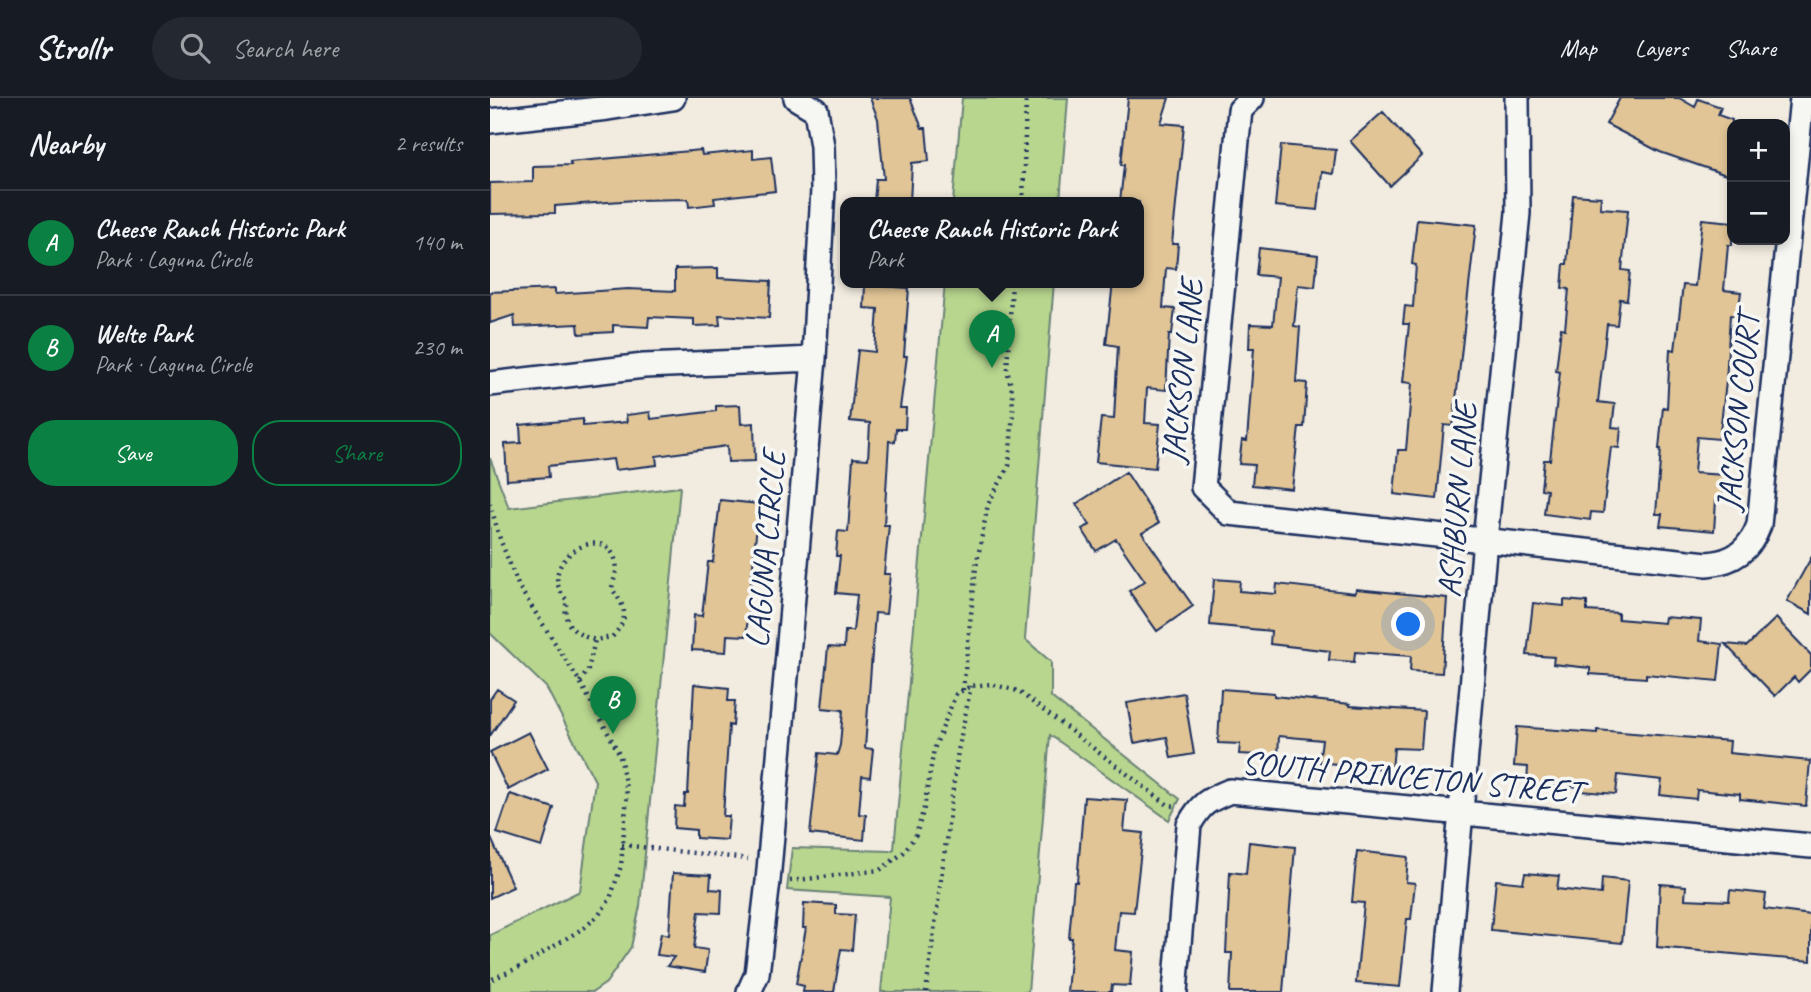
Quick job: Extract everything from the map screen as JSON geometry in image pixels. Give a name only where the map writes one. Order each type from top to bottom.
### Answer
[{"type":"street","points":[[490,121],[673,98]]},
{"type":"street","name":"LAGUNA CIRCLE","points":[[749,992],[757,974],[769,872],[814,359],[823,189],[822,146],[816,110],[796,98]]},
{"type":"street","name":"JACKSON LANE","points":[[1252,98],[1240,110],[1203,487],[1229,513],[1485,540]]},
{"type":"street","name":"ASHBURN LANE","points":[[1445,992],[1485,540],[1518,213],[1517,98]]},
{"type":"street","name":"JACKSON COURT","points":[[1485,540],[1707,564],[1729,559],[1752,542],[1759,525],[1802,98]]},
{"type":"street","points":[[490,384],[644,366],[814,359]]},
{"type":"street","name":"SOUTH PRINCETON STREET","points":[[1175,992],[1189,825],[1198,808],[1209,799],[1230,791],[1811,846]]},
{"type":"path","points":[[1023,197],[1026,98]]},
{"type":"path","points":[[963,691],[976,567],[988,504],[1009,467],[1013,411],[1007,370],[1012,288]]},
{"type":"path","points":[[490,503],[519,587],[580,682],[620,755],[627,795],[621,866],[610,899],[598,916],[522,966],[490,980]]},
{"type":"path","points":[[588,544],[603,546],[612,554],[616,570],[611,589],[622,602],[625,612],[623,621],[612,637],[595,640],[572,630],[565,615],[568,600],[560,593],[558,585],[558,575],[565,558],[580,546],[588,544]]},
{"type":"path","points":[[580,682],[589,670],[595,640]]},
{"type":"path","points":[[622,845],[769,872],[880,870],[903,853],[916,835],[924,808],[934,749],[956,694],[971,686],[991,684],[1018,691],[1168,805],[1198,808]]},
{"type":"path","points":[[926,992],[958,751],[971,686]]},
{"type":"green space","points":[[962,98],[1068,98],[1060,197],[953,197]]},
{"type":"green space","points":[[944,288],[1054,288],[1025,639],[1051,662],[1051,697],[1180,799],[1169,820],[1050,735],[1028,992],[881,992],[890,897],[787,890],[792,848],[894,849]]},
{"type":"green space","points":[[490,458],[509,508],[680,487],[640,906],[631,947],[606,983],[593,992],[490,992],[490,935],[580,891],[595,781],[546,687],[490,633]]},
{"type":"building","points":[[870,98],[910,98],[922,128],[926,128],[929,161],[912,163],[910,197],[874,197],[876,179],[884,179],[878,119]]},
{"type":"building","points":[[1128,98],[1169,98],[1161,123],[1184,125],[1172,244],[1178,244],[1176,269],[1166,268],[1163,308],[1175,309],[1172,334],[1169,334],[1166,390],[1147,388],[1145,423],[1160,424],[1155,468],[1096,462],[1101,418],[1114,419],[1118,346],[1106,344],[1112,288],[1144,288],[1144,197],[1121,197],[1124,165],[1121,165]]},
{"type":"building","points":[[1620,98],[1679,98],[1695,107],[1698,99],[1721,107],[1718,115],[1729,119],[1727,119],[1727,175],[1660,152],[1606,124]]},
{"type":"building","points":[[1383,112],[1422,156],[1390,186],[1350,141]]},
{"type":"building","points":[[1281,145],[1336,150],[1333,174],[1322,172],[1318,210],[1275,206]]},
{"type":"building","points":[[701,150],[702,155],[753,150],[753,159],[771,157],[775,191],[714,198],[715,204],[689,207],[688,199],[635,200],[555,206],[555,213],[490,214],[490,183],[533,182],[533,166],[571,165],[570,162]]},
{"type":"building","points":[[1573,195],[1601,197],[1600,208],[1628,210],[1622,270],[1630,271],[1627,300],[1620,299],[1617,325],[1607,324],[1598,402],[1615,404],[1612,427],[1621,428],[1619,448],[1611,447],[1603,513],[1591,512],[1590,520],[1544,514],[1547,490],[1541,489],[1544,460],[1550,460],[1560,372],[1556,371],[1561,328],[1565,329],[1569,289],[1562,288],[1564,264],[1567,264]]},
{"type":"building","points":[[1417,219],[1476,225],[1453,426],[1444,425],[1437,499],[1394,494],[1398,450],[1406,450],[1412,383],[1403,382],[1409,324],[1403,324],[1405,306],[1413,307],[1416,265],[1412,264]]},
{"type":"building","points":[[1702,219],[1727,222],[1724,290],[1741,292],[1738,316],[1730,315],[1719,439],[1697,437],[1694,473],[1725,475],[1722,500],[1716,500],[1714,531],[1660,526],[1662,514],[1656,514],[1659,449],[1663,407],[1667,408],[1670,349],[1675,350],[1683,285],[1695,286]]},
{"type":"building","points":[[1259,248],[1318,255],[1315,287],[1298,285],[1294,326],[1300,327],[1296,382],[1307,383],[1304,427],[1299,427],[1292,489],[1252,485],[1254,465],[1239,464],[1242,440],[1247,441],[1254,348],[1249,348],[1250,324],[1273,325],[1278,277],[1256,275]]},
{"type":"building","points":[[718,268],[718,278],[771,281],[769,318],[719,315],[720,325],[694,326],[694,319],[649,317],[648,327],[613,325],[613,332],[579,334],[578,324],[515,327],[514,315],[490,323],[490,292],[555,289],[555,294],[628,289],[675,291],[675,269]]},
{"type":"building","points":[[865,288],[909,288],[904,356],[907,356],[900,408],[906,408],[905,429],[896,429],[895,442],[889,441],[884,525],[889,525],[884,574],[890,574],[886,614],[875,613],[865,748],[873,749],[870,777],[862,776],[859,814],[866,815],[864,840],[810,834],[819,753],[837,755],[840,745],[843,710],[822,708],[828,647],[844,648],[845,631],[853,631],[857,595],[836,593],[840,556],[836,556],[838,531],[848,532],[853,458],[868,459],[870,423],[850,421],[858,350],[875,352],[878,309],[864,308]]},
{"type":"building","points":[[740,405],[741,424],[754,423],[755,461],[728,462],[727,446],[656,456],[657,465],[615,470],[613,459],[548,466],[549,477],[507,480],[505,444],[521,443],[520,425],[583,419],[583,426],[627,422],[626,415],[650,412],[651,419],[716,411],[716,406]]},
{"type":"building","points":[[1126,472],[1159,523],[1142,533],[1193,606],[1157,631],[1129,591],[1145,581],[1116,539],[1096,551],[1082,529],[1090,525],[1076,504]]},
{"type":"building","points":[[720,500],[759,504],[746,636],[727,635],[726,652],[692,650],[694,615],[702,616],[708,562],[713,562]]},
{"type":"building","points":[[1811,558],[1811,614],[1787,601]]},
{"type":"building","points":[[1214,579],[1240,581],[1239,591],[1276,594],[1277,584],[1355,593],[1356,589],[1447,598],[1442,673],[1410,671],[1411,656],[1355,652],[1354,662],[1329,660],[1330,651],[1270,644],[1271,631],[1210,625]]},
{"type":"building","points":[[1564,600],[1587,602],[1587,611],[1618,613],[1618,619],[1664,623],[1665,617],[1701,620],[1699,641],[1722,644],[1718,681],[1646,674],[1646,678],[1590,674],[1590,668],[1553,664],[1554,657],[1527,655],[1533,603],[1564,606]]},
{"type":"building","points":[[1776,618],[1811,655],[1811,669],[1798,682],[1794,677],[1775,696],[1725,644],[1747,646]]},
{"type":"building","points":[[694,684],[729,688],[728,701],[735,701],[733,726],[729,725],[723,816],[729,816],[727,840],[696,838],[696,830],[674,828],[675,806],[684,807],[685,794],[688,794]]},
{"type":"building","points":[[497,689],[514,700],[490,736],[490,699]]},
{"type":"building","points":[[1221,689],[1274,693],[1274,696],[1350,706],[1424,711],[1421,749],[1394,748],[1392,770],[1319,762],[1322,740],[1279,736],[1278,756],[1239,754],[1240,744],[1218,743]]},
{"type":"building","points":[[1184,693],[1194,754],[1171,758],[1167,737],[1134,743],[1127,703]]},
{"type":"building","points":[[1517,727],[1597,733],[1597,730],[1730,741],[1729,753],[1810,761],[1806,806],[1740,799],[1740,794],[1697,790],[1696,799],[1660,795],[1662,780],[1618,775],[1616,794],[1581,791],[1581,787],[1527,783],[1528,767],[1514,766]]},
{"type":"building","points":[[529,732],[548,769],[508,790],[490,752]]},
{"type":"building","points":[[510,794],[554,808],[542,847],[497,833]]},
{"type":"building","points":[[1084,797],[1127,800],[1124,831],[1143,833],[1134,912],[1119,911],[1115,950],[1133,952],[1130,986],[1112,985],[1111,992],[1067,992],[1072,938],[1069,938]]},
{"type":"building","points":[[490,836],[513,887],[490,898]]},
{"type":"building","points":[[1249,842],[1295,847],[1283,992],[1230,992],[1232,953],[1226,953],[1230,872],[1246,874]]},
{"type":"building","points":[[1357,851],[1408,857],[1406,882],[1415,883],[1411,919],[1407,919],[1400,987],[1356,983],[1364,903],[1352,902]]},
{"type":"building","points":[[673,873],[711,875],[710,889],[722,890],[721,913],[699,912],[694,948],[708,950],[705,972],[667,966],[674,957],[657,955],[661,933],[669,935]]},
{"type":"building","points":[[1525,873],[1559,876],[1557,889],[1601,894],[1602,878],[1628,881],[1622,943],[1491,930],[1496,880],[1523,883]]},
{"type":"building","points":[[1660,884],[1686,886],[1685,899],[1729,901],[1730,890],[1766,894],[1764,909],[1811,915],[1811,961],[1657,947]]},
{"type":"building","points":[[804,903],[836,905],[836,914],[855,915],[852,950],[841,949],[834,992],[803,992],[804,986],[796,984],[806,928],[803,928]]},
{"type":"place","name":"Cheese Ranch Historic Park","points":[[992,368]]},
{"type":"place","name":"Welte Park","points":[[613,734]]}]
